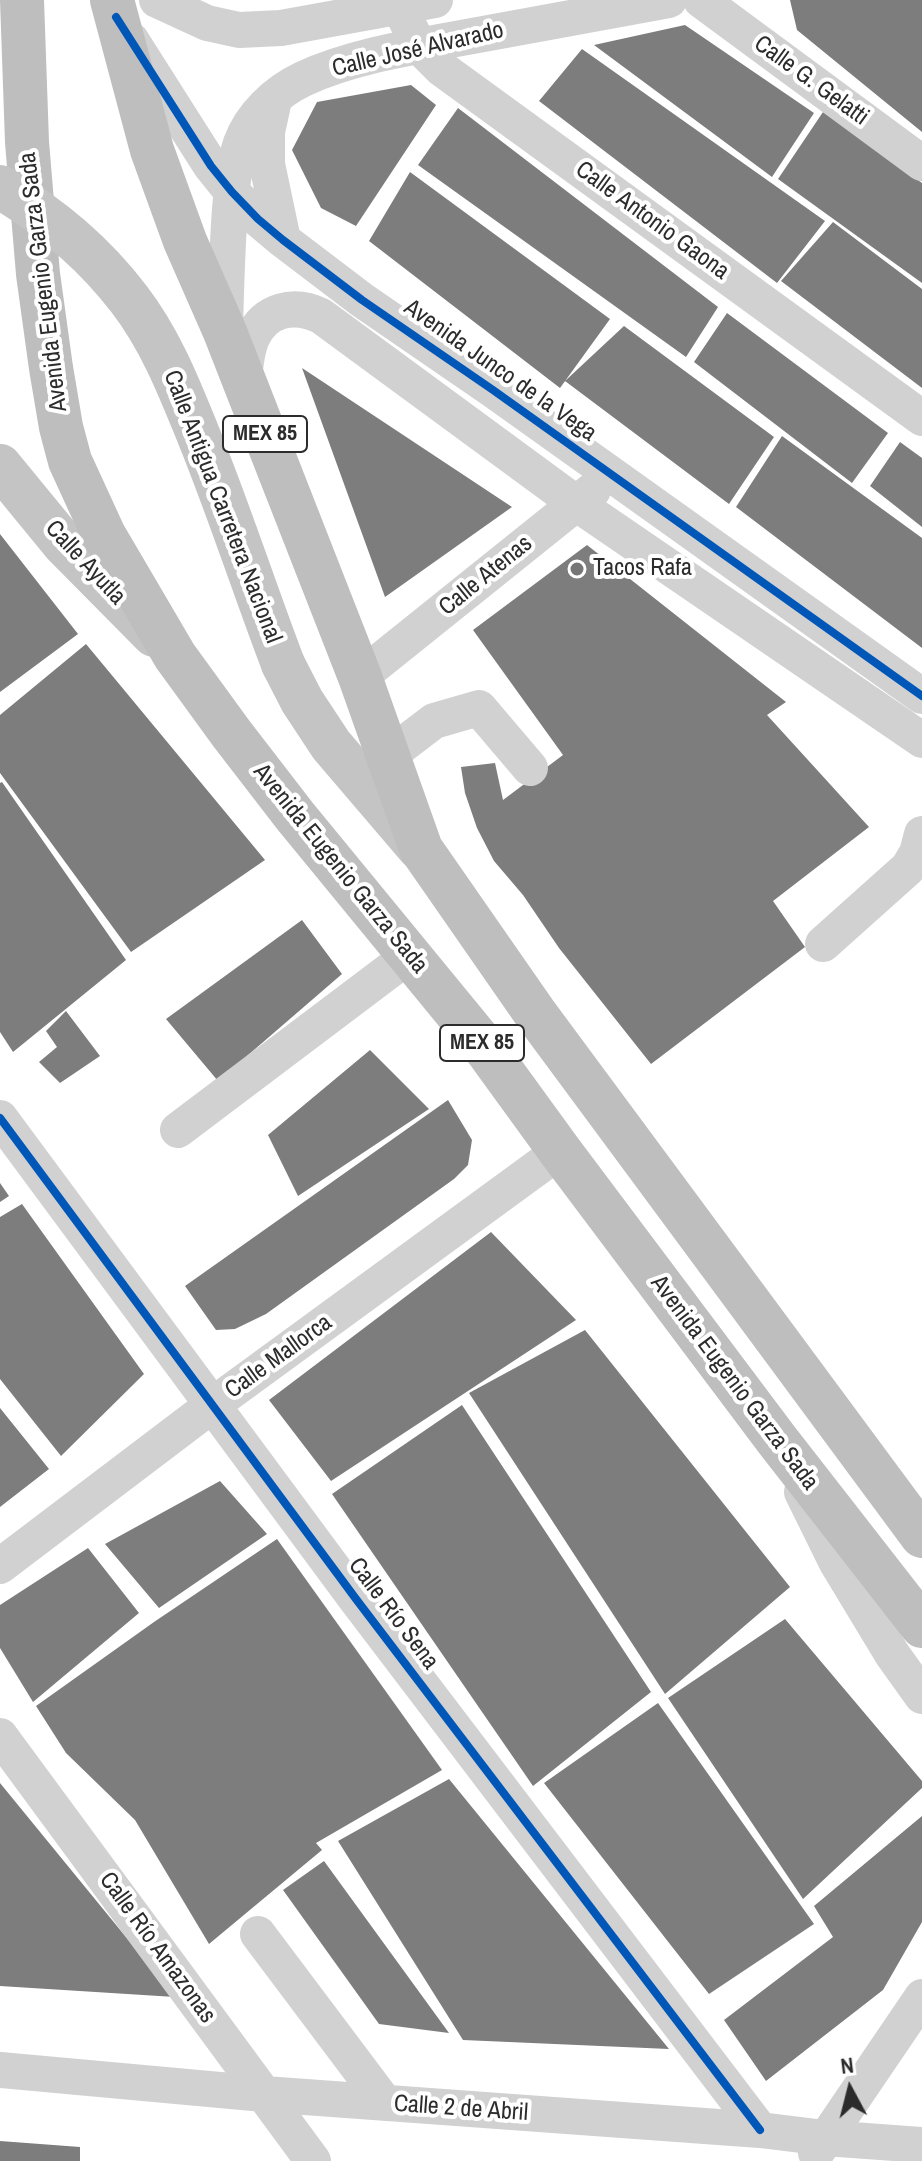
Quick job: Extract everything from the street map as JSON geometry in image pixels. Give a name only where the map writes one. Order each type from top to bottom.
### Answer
[{"type":"highway","name":"Avenida Eugenio Garza Sada","points":[[22,0],[27,142],[38,274],[61,427],[70,461],[104,535],[175,656],[231,733],[483,1045],[777,1440],[922,1626]]},
{"type":"highway","name":"MEX 85","points":[[114,9],[152,150],[185,241],[225,332],[360,677],[421,849],[535,1013],[922,1536]]},
{"type":"main road","name":"Calle Antigua Carretera Nacional","points":[[0,187],[48,218],[88,253],[130,301],[154,338],[177,382],[283,664],[302,701],[331,745],[421,849]]},
{"type":"main road","name":"Calle Ayutla","points":[[0,466],[64,544],[175,656]]},
{"type":"street","name":"Calle José Alvarado","points":[[157,0],[207,23],[239,30],[281,28],[397,4],[435,0]]},
{"type":"street","name":"Calle José Alvarado","points":[[225,332],[228,238],[235,168],[241,142],[252,121],[274,96],[300,80],[330,68],[419,46],[669,0]]},
{"type":"street","name":"Calle G. Gelatti","points":[[701,0],[922,163]]},
{"type":"street","name":"Calle Antonio Gaona","points":[[397,4],[419,46],[442,69],[922,418]]},
{"type":"street","name":"Avenida Junco de la Vega","points":[[114,9],[203,153],[232,192],[258,219],[362,300],[922,696]]},
{"type":"street","points":[[274,96],[267,132],[267,164],[283,240]]},
{"type":"street","points":[[244,381],[247,354],[259,326],[284,310],[308,310],[337,326],[577,504],[922,740]]},
{"type":"street","name":"Calle Atenas","points":[[360,677],[612,474]]},
{"type":"street","points":[[388,756],[434,721],[479,708],[530,768]]},
{"type":"street","points":[[823,944],[908,868],[917,853],[922,834]]},
{"type":"street","points":[[178,1130],[410,955]]},
{"type":"street","name":"Calle Río Sena","points":[[0,1118],[211,1406],[760,2130]]},
{"type":"street","name":"Calle Mallorca","points":[[0,1566],[211,1406],[560,1151]]},
{"type":"street","points":[[777,1440],[837,1563],[892,1654],[922,1696]]},
{"type":"street","points":[[850,1440],[922,1496]]},
{"type":"street","name":"Calle Río Amazonas","points":[[0,1736],[313,2161]]},
{"type":"street","points":[[258,1934],[385,2103]]},
{"type":"street","points":[[818,2149],[922,1997]]},
{"type":"street","name":"Calle 2 de Abril","points":[[0,2070],[264,2094],[760,2130],[818,2149],[922,2145]]},
{"type":"building","points":[[790,0],[922,0],[922,132],[797,30]]},
{"type":"building","points":[[685,25],[814,113],[772,177],[594,45]]},
{"type":"building","points":[[582,49],[825,221],[777,283],[539,101]]},
{"type":"building","points":[[411,85],[436,105],[356,226],[321,208],[292,150],[317,102]]},
{"type":"building","points":[[458,108],[718,307],[686,357],[418,165]]},
{"type":"building","points":[[823,112],[922,183],[922,283],[778,179]]},
{"type":"building","points":[[410,172],[610,319],[560,388],[369,241]]},
{"type":"building","points":[[833,222],[922,289],[922,388],[781,281]]},
{"type":"building","points":[[727,313],[888,433],[852,483],[694,362]]},
{"type":"building","points":[[624,326],[774,437],[729,504],[565,381]]},
{"type":"building","points":[[302,368],[512,507],[385,597]]},
{"type":"building","points":[[782,436],[922,538],[922,648],[736,507]]},
{"type":"building","points":[[900,442],[922,458],[922,527],[870,486]]},
{"type":"building","points":[[0,534],[78,634],[0,692]]},
{"type":"building","points":[[587,545],[786,702],[767,715],[869,827],[773,901],[805,947],[651,1064],[494,861],[477,828],[465,793],[461,767],[495,763],[503,800],[563,755],[473,630]]},
{"type":"building","points":[[86,644],[265,860],[131,952],[0,773],[0,715]]},
{"type":"building","points":[[2,782],[126,960],[13,1052],[0,1032]]},
{"type":"building","points":[[302,920],[342,974],[218,1081],[166,1019]]},
{"type":"building","points":[[66,1011],[100,1056],[60,1083],[39,1062],[57,1047],[46,1031]]},
{"type":"building","points":[[370,1050],[429,1109],[298,1196],[268,1135]]},
{"type":"building","points":[[448,1100],[472,1140],[468,1165],[454,1179],[266,1314],[235,1329],[216,1330],[185,1286]]},
{"type":"building","points":[[0,1183],[9,1196],[0,1202]]},
{"type":"building","points":[[22,1204],[144,1374],[61,1456],[0,1379],[0,1217]]},
{"type":"building","points":[[491,1232],[576,1320],[331,1481],[269,1400]]},
{"type":"building","points":[[585,1330],[790,1587],[665,1694],[469,1393]]},
{"type":"building","points":[[462,1405],[651,1692],[533,1786],[332,1494]]},
{"type":"building","points":[[0,1408],[49,1469],[0,1507]]},
{"type":"building","points":[[220,1481],[267,1534],[159,1608],[105,1544]]},
{"type":"building","points":[[277,1539],[442,1770],[316,1843],[322,1850],[209,1944],[135,1820],[66,1753],[36,1706]]},
{"type":"building","points":[[88,1548],[139,1613],[33,1702],[0,1648],[0,1605]]},
{"type":"building","points":[[785,1619],[922,1781],[922,1788],[803,1899],[668,1698]]},
{"type":"building","points":[[658,1703],[814,1924],[709,1994],[544,1783]]},
{"type":"building","points":[[449,1779],[669,2049],[463,2040],[338,1841]]},
{"type":"building","points":[[0,1783],[175,1997],[0,1986]]},
{"type":"building","points":[[922,1816],[922,1922],[883,1990],[766,2081],[724,2020],[833,1937],[814,1906]]},
{"type":"building","points":[[324,1861],[449,2033],[379,2024],[283,1890]]},
{"type":"building","points":[[0,2141],[80,2147],[80,2161],[0,2161]]},
{"type":"cycle path","points":[[116,17],[211,166],[258,219],[362,300],[922,696]]},
{"type":"cycle path","points":[[0,1118],[356,1599],[760,2130]]},
{"type":"place","name":"Tacos Rafa","points":[[577,569]]}]
